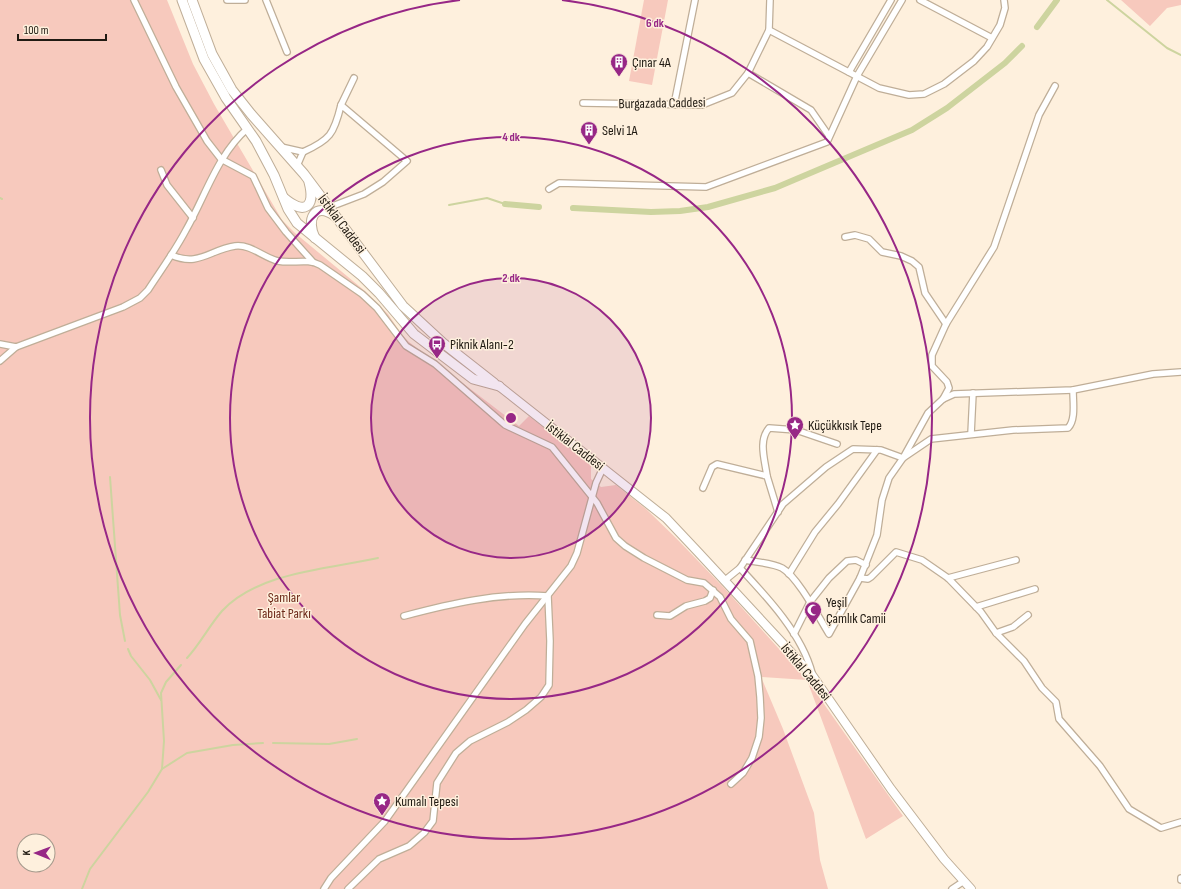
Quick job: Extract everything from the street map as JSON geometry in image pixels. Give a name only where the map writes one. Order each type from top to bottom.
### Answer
[{"type":"main road","name":"İstiklal Caddesi","points":[[182,0],[204,59],[226,98],[248,128],[274,175],[297,223],[362,276],[379,293],[414,334],[473,379],[499,386]]},
{"type":"main road","name":"İstiklal Caddesi","points":[[192,0],[212,54],[232,90],[330,207],[403,306],[466,362],[499,386],[666,518],[812,675],[891,789],[944,859],[971,889]]},
{"type":"main road","points":[[284,198],[297,207],[304,208],[308,206],[312,200],[309,181]]},
{"type":"main road","points":[[315,239],[311,229],[311,220],[314,214],[319,211],[325,211],[339,220]]},
{"type":"street","points":[[134,0],[176,88],[207,141],[221,159],[253,176],[268,208],[286,232],[313,262],[362,294],[377,308],[406,346],[435,364],[505,425],[552,447],[601,509],[616,538],[625,546],[687,580],[704,583],[720,597],[731,619],[750,641],[758,676],[761,718],[758,737],[752,758],[743,773],[731,784]]},
{"type":"street","points":[[227,0],[245,0]]},
{"type":"street","points":[[266,0],[287,52]]},
{"type":"street","points":[[674,105],[694,0]]},
{"type":"street","name":"Burgazada Caddesi","points":[[583,103],[702,105],[732,93],[748,73],[769,30],[770,0]]},
{"type":"street","points":[[850,72],[891,0]]},
{"type":"street","points":[[549,189],[559,183],[706,187],[826,142],[857,76],[902,0]]},
{"type":"street","points":[[920,0],[992,38]]},
{"type":"street","points":[[769,30],[857,76],[891,92],[909,96],[924,94],[944,84],[974,61],[987,47],[1000,25],[1005,8],[1004,0]]},
{"type":"street","points":[[748,73],[810,110],[830,136]]},
{"type":"street","points":[[280,147],[303,152],[314,148],[334,131],[341,105],[354,78]]},
{"type":"street","points":[[745,560],[781,568],[789,574],[810,602],[829,634],[866,565],[877,535],[882,500],[889,478],[903,458],[928,413],[943,399],[949,388],[947,382],[932,366],[932,355],[946,324],[994,247],[1039,115],[1055,86]]},
{"type":"street","points":[[330,207],[370,190],[383,182],[407,161],[341,105]]},
{"type":"street","points":[[0,361],[16,347],[123,307],[140,298],[148,290],[193,218],[221,159],[236,139],[248,128]]},
{"type":"street","points":[[297,166],[303,152]]},
{"type":"street","points":[[161,170],[167,185],[185,210],[193,218]]},
{"type":"street","points":[[845,237],[855,235],[868,239],[882,252],[901,256],[912,261],[919,267],[925,293],[946,324]]},
{"type":"street","points":[[171,254],[182,260],[196,259],[236,246],[243,246],[278,261],[313,262]]},
{"type":"street","points":[[0,344],[16,347]]},
{"type":"street","points":[[943,399],[954,394],[1073,390],[1153,374],[1181,372]]},
{"type":"street","points":[[903,458],[931,439],[1013,430],[1068,428],[1071,424],[1072,418],[1073,390]]},
{"type":"street","points":[[971,434],[973,393]]},
{"type":"street","points":[[778,512],[767,476],[762,446],[764,434],[769,428],[796,430],[837,444]]},
{"type":"street","points":[[724,581],[740,568],[784,504],[826,467],[854,449],[877,450],[903,458]]},
{"type":"street","points":[[789,574],[815,532],[838,504],[877,450]]},
{"type":"street","points":[[703,488],[712,467],[717,464],[767,476]]},
{"type":"street","points":[[324,889],[331,878],[385,821],[525,624],[571,566],[577,554],[592,498],[603,468]]},
{"type":"street","points":[[860,578],[868,579],[871,577],[896,552],[922,560],[948,578],[976,607],[996,633],[1024,661],[1042,688],[1056,702],[1059,719],[1100,766],[1129,809],[1161,828],[1181,822]]},
{"type":"street","points":[[794,634],[810,602],[829,578],[847,561],[856,560],[866,565]]},
{"type":"street","points":[[948,578],[1016,560]]},
{"type":"street","points":[[740,568],[754,582],[794,634],[808,659],[812,675]]},
{"type":"street","points":[[976,607],[1035,589]]},
{"type":"street","points":[[656,616],[670,616],[686,606],[704,601],[710,598],[713,590]]},
{"type":"street","points":[[404,616],[426,610],[501,597],[529,594],[548,596]]},
{"type":"street","points":[[348,889],[379,859],[409,846],[424,833],[433,821],[437,784],[456,752],[470,741],[508,722],[526,710],[541,697],[549,685],[550,641],[548,596]]},
{"type":"street","points":[[996,633],[1013,627],[1028,615]]},
{"type":"street","points":[[952,889],[964,881]]},
{"type":"green space","name":"Şamlar Tabiat Parkı","points":[[0,0],[167,0],[193,64],[214,104],[282,220],[295,233],[365,291],[388,314],[402,335],[409,342],[519,426],[529,416],[591,465],[591,479],[601,487],[616,485],[646,509],[726,590],[807,680],[761,677],[783,729],[814,813],[820,860],[828,889],[0,889]]},
{"type":"green space","points":[[644,0],[668,0],[652,85],[629,81]]},
{"type":"green space","points":[[1121,0],[1181,0],[1181,5],[1167,8],[1150,26]]},
{"type":"green space","points":[[807,680],[903,816],[866,839]]},
{"type":"waterway","points":[[1037,27],[1057,0]]},
{"type":"waterway","points":[[1107,0],[1167,48],[1181,55]]},
{"type":"waterway","points":[[573,208],[651,212],[680,211],[708,207],[775,188],[912,130],[947,108],[1005,63],[1022,46]]},
{"type":"waterway","points":[[449,205],[487,198],[505,204]]},
{"type":"waterway","points":[[505,204],[539,207]]},
{"type":"waterway","points":[[110,477],[120,615],[125,641]]},
{"type":"waterway","points":[[187,658],[222,611],[237,598],[255,588],[274,580],[295,574],[378,558]]},
{"type":"waterway","points":[[128,649],[131,656],[150,680],[161,700]]},
{"type":"waterway","points":[[82,889],[90,869],[148,792],[162,769],[164,741],[161,693],[166,682],[181,665]]},
{"type":"waterway","points":[[273,743],[329,744],[357,739]]},
{"type":"waterway","points":[[162,769],[187,753],[233,745],[263,743]]},
{"type":"place","name":"Çınar 4A","points":[[619,77]]},
{"type":"place","name":"Selvi 1A","points":[[589,145]]},
{"type":"place","name":"Piknik Alanı-2","points":[[437,359]]},
{"type":"place","name":"Küçükkısık Tepe","points":[[795,440]]},
{"type":"place","name":"Yeşil Çamlık Camii","points":[[813,625]]},
{"type":"place","name":"Kumalı Tepesi","points":[[382,816]]}]
